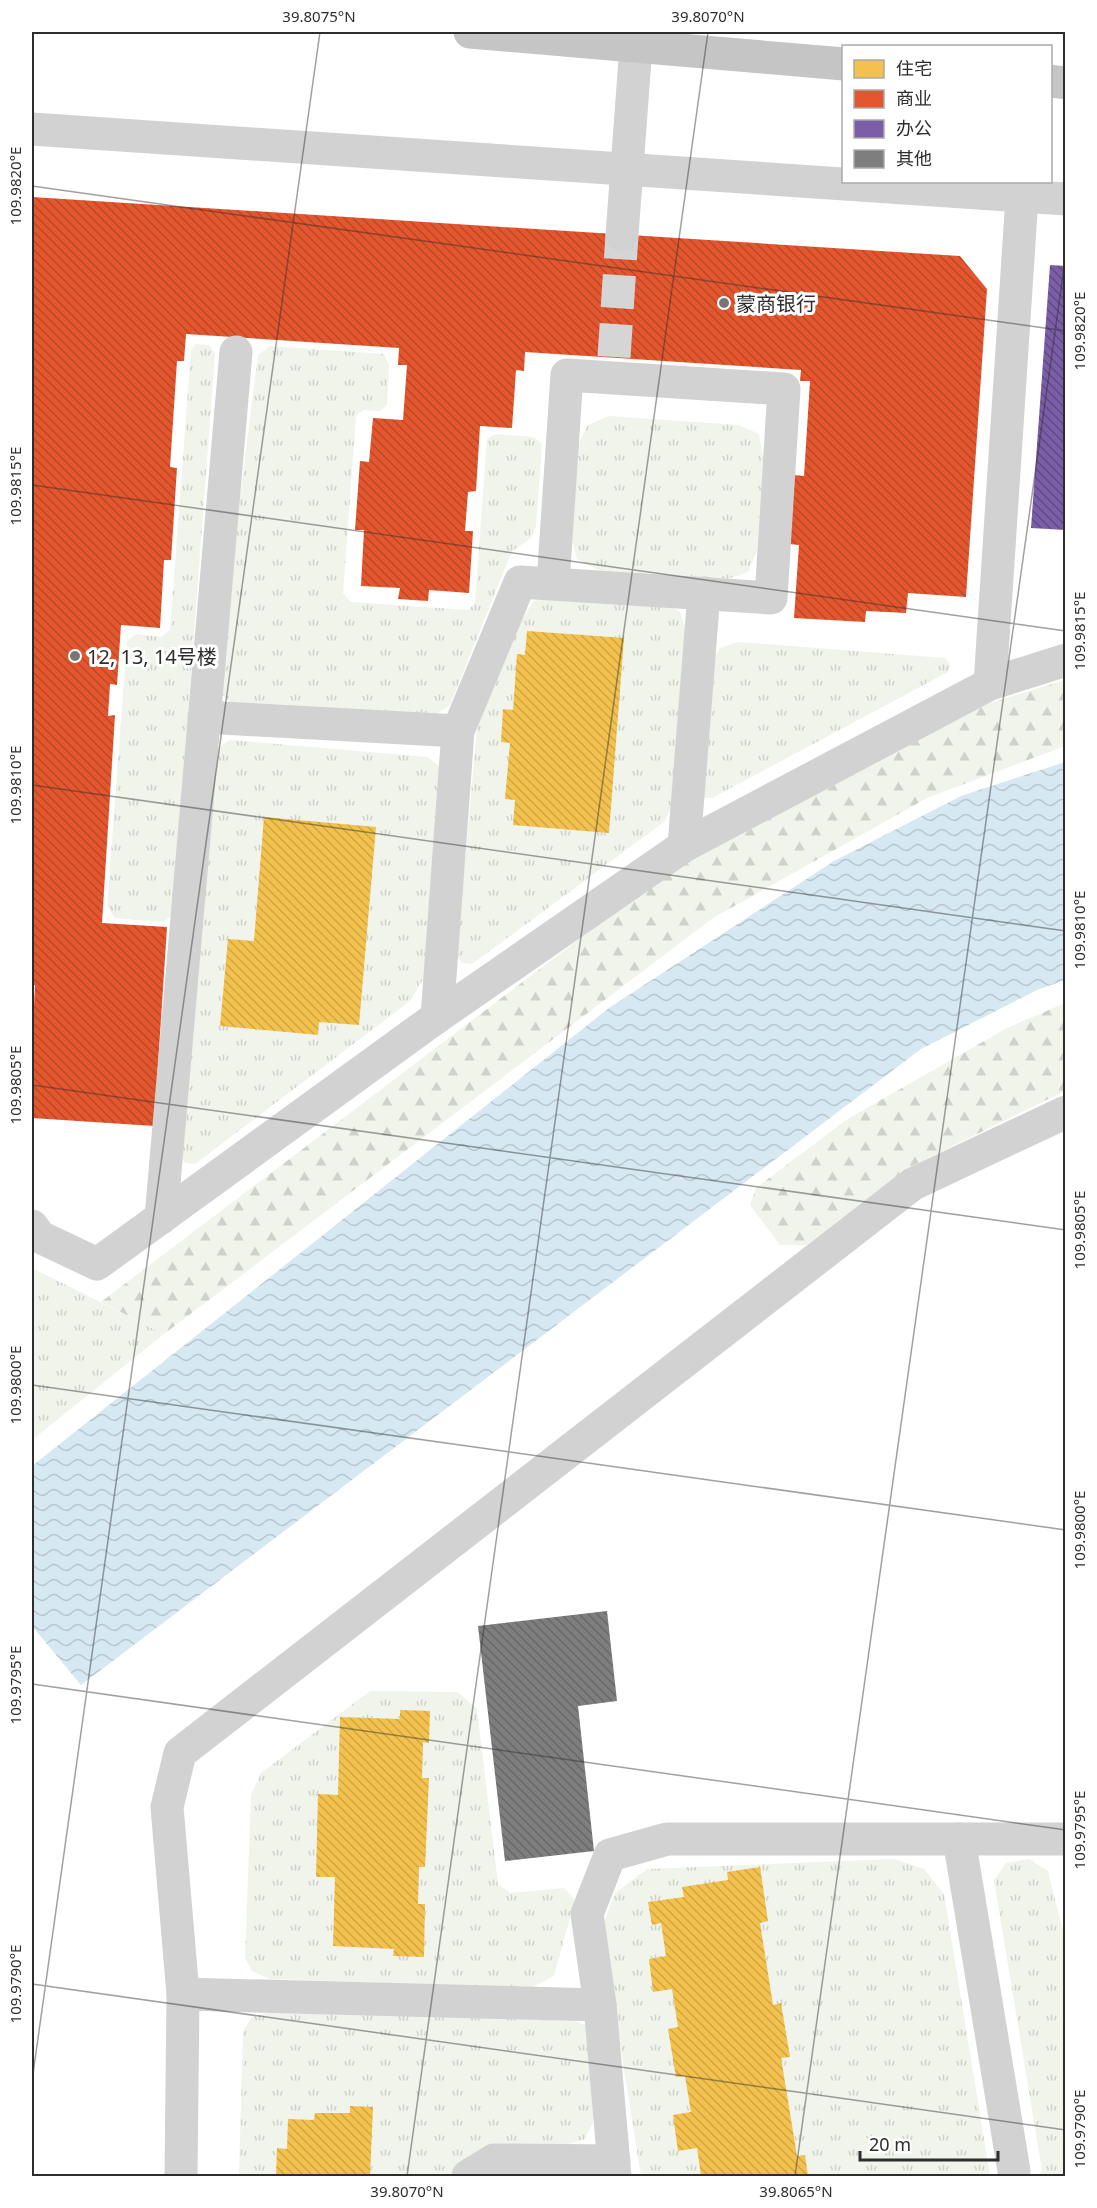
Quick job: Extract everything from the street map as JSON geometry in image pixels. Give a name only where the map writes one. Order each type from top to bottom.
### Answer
[{"type":"main road","points":[[470,32],[842,64]]},
{"type":"lane","points":[[622,234],[636,46]]},
{"type":"lane","points":[[32,129],[627,170],[842,180]]},
{"type":"lane","points":[[897,183],[1022,189],[1065,199]]},
{"type":"lane","points":[[990,684],[1022,189]]},
{"type":"lane","points":[[160,1218],[236,352]]},
{"type":"lane","points":[[438,1017],[458,731],[520,582],[771,598],[784,389],[614,368],[567,375],[553,583]]},
{"type":"lane","points":[[684,846],[704,593]]},
{"type":"lane","points":[[32,1226],[40,1237],[97,1264],[438,1017],[684,846],[990,684],[1065,660]]},
{"type":"lane","points":[[204,717],[458,731]]},
{"type":"lane","points":[[181,2176],[183,1994],[167,1807],[180,1753],[913,1184],[1065,1112]]},
{"type":"lane","points":[[468,2176],[494,2160],[615,2169],[600,2005],[587,1914],[610,1855],[667,1839],[1065,1839]]},
{"type":"lane","points":[[959,1839],[1014,2171]]},
{"type":"lane","points":[[183,1994],[600,2005]]},
{"type":"green space","points":[[196,344],[209,345],[215,353],[173,915],[163,922],[115,918],[107,907],[127,641],[136,634],[161,637],[170,630],[191,350]]},
{"type":"green space","points":[[270,346],[384,354],[389,365],[387,405],[380,411],[363,410],[356,416],[343,593],[351,602],[468,610],[475,603],[487,439],[495,434],[534,437],[542,444],[536,526],[530,539],[512,551],[450,705],[435,715],[231,703],[216,688],[258,355]]},
{"type":"green space","points":[[609,416],[739,425],[759,434],[763,458],[757,552],[748,572],[728,579],[598,570],[577,559],[571,537],[577,447],[588,425]]},
{"type":"green space","points":[[547,595],[663,602],[680,612],[686,630],[674,803],[664,822],[472,964],[462,963],[457,956],[477,726],[503,650],[533,602]]},
{"type":"green space","points":[[738,642],[945,658],[950,664],[948,672],[712,798],[702,797],[708,668],[720,648]]},
{"type":"green space","points":[[1065,680],[1065,746],[927,798],[713,918],[164,1334],[101,1302],[661,877],[987,704]]},
{"type":"green space","points":[[230,740],[427,757],[443,769],[424,978],[410,1001],[195,1164],[185,1163],[180,1154],[215,750]]},
{"type":"green space","points":[[1065,1003],[1065,1091],[906,1169],[807,1245],[780,1245],[750,1205],[756,1188],[846,1120],[1007,1028]]},
{"type":"green space","points":[[32,1268],[164,1334],[32,1440]]},
{"type":"green space","points":[[370,1691],[458,1692],[477,1709],[498,1884],[510,1893],[564,1888],[575,1900],[554,1976],[531,1988],[270,1979],[252,1971],[245,1958],[251,1795],[261,1773]]},
{"type":"green space","points":[[894,1859],[924,1869],[944,1894],[990,2176],[641,2176],[602,1929],[614,1894],[647,1869]]},
{"type":"green space","points":[[1029,1859],[1048,1871],[1065,1939],[1065,2176],[1039,2176],[1042,2170],[994,1880],[1006,1863]]},
{"type":"green space","points":[[269,2012],[567,2019],[586,2025],[591,2040],[593,2122],[585,2139],[568,2144],[494,2145],[454,2176],[239,2176],[243,2031],[252,2017]]},
{"type":"water","points":[[1065,762],[1065,980],[1037,990],[921,1049],[81,1685],[32,1626],[32,1466],[609,1008],[834,861],[961,796]]},
{"type":"building: 住宅","points":[[527,631],[624,638],[609,833],[513,825],[515,800],[505,799],[510,743],[501,742],[503,709],[513,710],[517,654],[525,655]]},
{"type":"building: 住宅","points":[[264,817],[376,827],[359,1025],[319,1022],[318,1035],[220,1026],[228,939],[254,941]]},
{"type":"building: 住宅","points":[[400,1710],[430,1711],[429,1743],[423,1742],[422,1778],[429,1778],[425,1867],[419,1867],[418,1904],[425,1904],[424,1957],[393,1956],[394,1949],[333,1946],[335,1877],[316,1877],[318,1794],[338,1795],[340,1717],[400,1719]]},
{"type":"building: 住宅","points":[[760,1867],[768,1921],[760,1923],[773,2005],[781,2003],[790,2057],[781,2058],[797,2156],[805,2155],[808,2176],[701,2176],[697,2148],[678,2151],[673,2115],[691,2112],[685,2076],[676,2077],[668,2029],[678,2027],[672,1989],[653,1992],[649,1959],[666,1956],[661,1923],[652,1925],[648,1902],[684,1897],[682,1887],[728,1880],[727,1872]]},
{"type":"building: 住宅","points":[[350,2106],[373,2107],[370,2176],[276,2176],[277,2148],[287,2149],[288,2119],[314,2120],[315,2113],[350,2113]]},
{"type":"building: 商业","name":"12, 13, 14号楼","points":[[32,197],[960,256],[987,289],[966,597],[908,593],[906,613],[866,611],[865,622],[794,618],[799,545],[789,544],[794,475],[804,476],[810,381],[800,381],[801,370],[525,352],[524,371],[516,370],[512,428],[480,426],[476,491],[468,492],[465,531],[473,531],[469,593],[429,590],[428,601],[398,599],[400,588],[361,586],[364,530],[355,530],[360,461],[369,462],[373,418],[403,420],[407,365],[398,365],[399,348],[186,334],[184,361],[177,361],[170,467],[177,468],[171,560],[164,560],[160,628],[121,625],[117,685],[110,684],[108,716],[115,715],[102,923],[167,927],[154,1126],[32,1118],[35,985],[32,985]]},
{"type":"building: 办公","points":[[1050,265],[1066,266],[1066,530],[1031,528]]},
{"type":"building: 其他","points":[[607,1611],[617,1701],[578,1706],[594,1851],[505,1861],[478,1626]]},
{"type":"tunnel","points":[[614,357],[622,235]]},
{"type":"place","name":"蒙商银行","points":[[724,303]]},
{"type":"place","name":"12, 13, 14号楼","points":[[75,656]]}]
